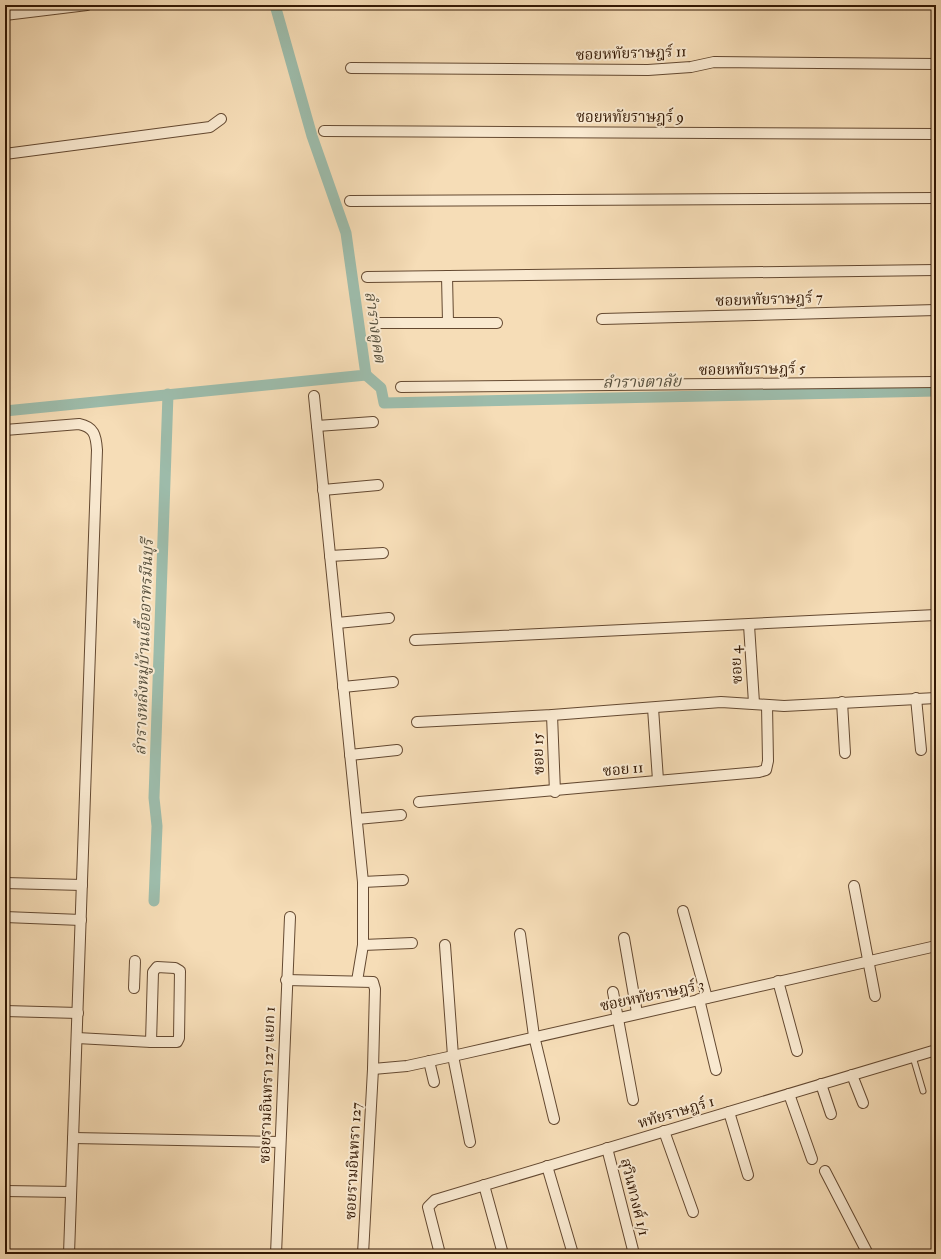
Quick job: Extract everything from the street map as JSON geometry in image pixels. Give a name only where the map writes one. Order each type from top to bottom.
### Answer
[{"type":"street","points":[[5,15],[87,5]]},
{"type":"street","name":"ซอยหทัยราษฎร์ 11","points":[[351,68],[648,70],[691,67],[714,62],[936,64]]},
{"type":"street","points":[[5,154],[210,127],[221,119]]},
{"type":"street","name":"ซอยหทัยราษฎร์ 9","points":[[324,131],[936,134]]},
{"type":"street","points":[[350,201],[936,198]]},
{"type":"street","points":[[367,277],[936,270]]},
{"type":"street","points":[[447,276],[448,322]]},
{"type":"street","name":"ซอยหทัยราษฎร์ 7","points":[[602,319],[936,310]]},
{"type":"street","points":[[378,323],[496,322]]},
{"type":"street","name":"ซอยหทัยราษฎร์ 5","points":[[401,388],[936,382]]},
{"type":"street","points":[[286,980],[357,981],[363,945],[363,882],[314,396]]},
{"type":"street","points":[[317,426],[373,422]]},
{"type":"street","points":[[5,430],[78,424],[86,426],[92,430],[96,437],[94,560],[69,1254]]},
{"type":"street","points":[[323,490],[378,485]]},
{"type":"street","points":[[330,556],[383,553]]},
{"type":"street","points":[[415,640],[936,615]]},
{"type":"street","points":[[337,623],[390,618]]},
{"type":"street","name":"ซอย 4","points":[[749,625],[754,702]]},
{"type":"street","points":[[343,687],[393,682]]},
{"type":"street","points":[[916,698],[921,750]]},
{"type":"street","points":[[417,722],[552,715],[721,702],[754,702],[767,705],[936,698]]},
{"type":"street","points":[[842,702],[845,753]]},
{"type":"street","name":"ซอย 11","points":[[419,802],[555,792],[658,780],[759,772],[766,770],[768,760],[767,705]]},
{"type":"street","points":[[653,708],[658,780]]},
{"type":"street","name":"ซอย 15","points":[[552,715],[555,792]]},
{"type":"street","points":[[350,755],[397,750]]},
{"type":"street","points":[[357,820],[400,815]]},
{"type":"street","points":[[363,882],[403,880]]},
{"type":"street","points":[[5,883],[82,885]]},
{"type":"street","points":[[854,886],[875,996]]},
{"type":"street","points":[[683,911],[703,999],[716,1070]]},
{"type":"street","points":[[5,917],[81,920]]},
{"type":"street","name":"ซอยรามอินทรา 127 แยก 1","points":[[276,1254],[286,980],[290,917]]},
{"type":"street","points":[[520,934],[534,1036],[554,1119]]},
{"type":"street","points":[[624,938],[637,1013]]},
{"type":"street","points":[[363,945],[412,943]]},
{"type":"street","points":[[445,946],[453,1056],[470,1142]]},
{"type":"street","name":"ซอยหทัยราษฎร์ 3","points":[[373,1069],[407,1066],[453,1056],[534,1036],[936,946]]},
{"type":"street","points":[[134,988],[135,966],[153,972]]},
{"type":"street","points":[[77,1038],[151,1042],[172,1043],[177,1042],[179,1038],[180,971],[176,968],[157,967],[153,972],[151,1042]]},
{"type":"street","name":"ซอยรามอินทรา 127","points":[[357,981],[373,982],[375,989],[373,1069],[363,1254]]},
{"type":"street","points":[[778,981],[797,1051]]},
{"type":"street","points":[[614,992],[617,1018],[633,1100]]},
{"type":"street","points":[[5,1011],[78,1013]]},
{"type":"street","name":"หทัยราษฎร์ 1","points":[[440,1254],[428,1207],[435,1200],[936,1050]]},
{"type":"street","points":[[428,1061],[434,1082]]},
{"type":"street","points":[[852,1075],[863,1103]]},
{"type":"street","points":[[821,1084],[831,1114]]},
{"type":"street","points":[[789,1094],[812,1159]]},
{"type":"street","points":[[729,1112],[748,1175]]},
{"type":"street","points":[[664,1131],[693,1212]]},
{"type":"street","points":[[73,1138],[280,1142]]},
{"type":"street","name":"สุวินทวงศ์ 1/1","points":[[607,1148],[634,1254]]},
{"type":"street","points":[[547,1166],[572,1254]]},
{"type":"street","points":[[825,1171],[868,1254]]},
{"type":"street","points":[[484,1185],[503,1254]]},
{"type":"street","points":[[5,1191],[72,1192]]},
{"type":"lane","points":[[913,1057],[923,1091]]},
{"type":"waterway","name":"ลำรางคูคต","points":[[5,411],[366,375],[346,233],[312,136],[275,5]]},
{"type":"waterway","name":"ลำรางตาลัย","points":[[366,375],[381,388],[384,403],[936,391]]},
{"type":"waterway","name":"ลำรางหลังหมู่บ้านเอื้ออาทรมีนบุรี","points":[[154,901],[157,826],[154,798],[168,394]]}]
